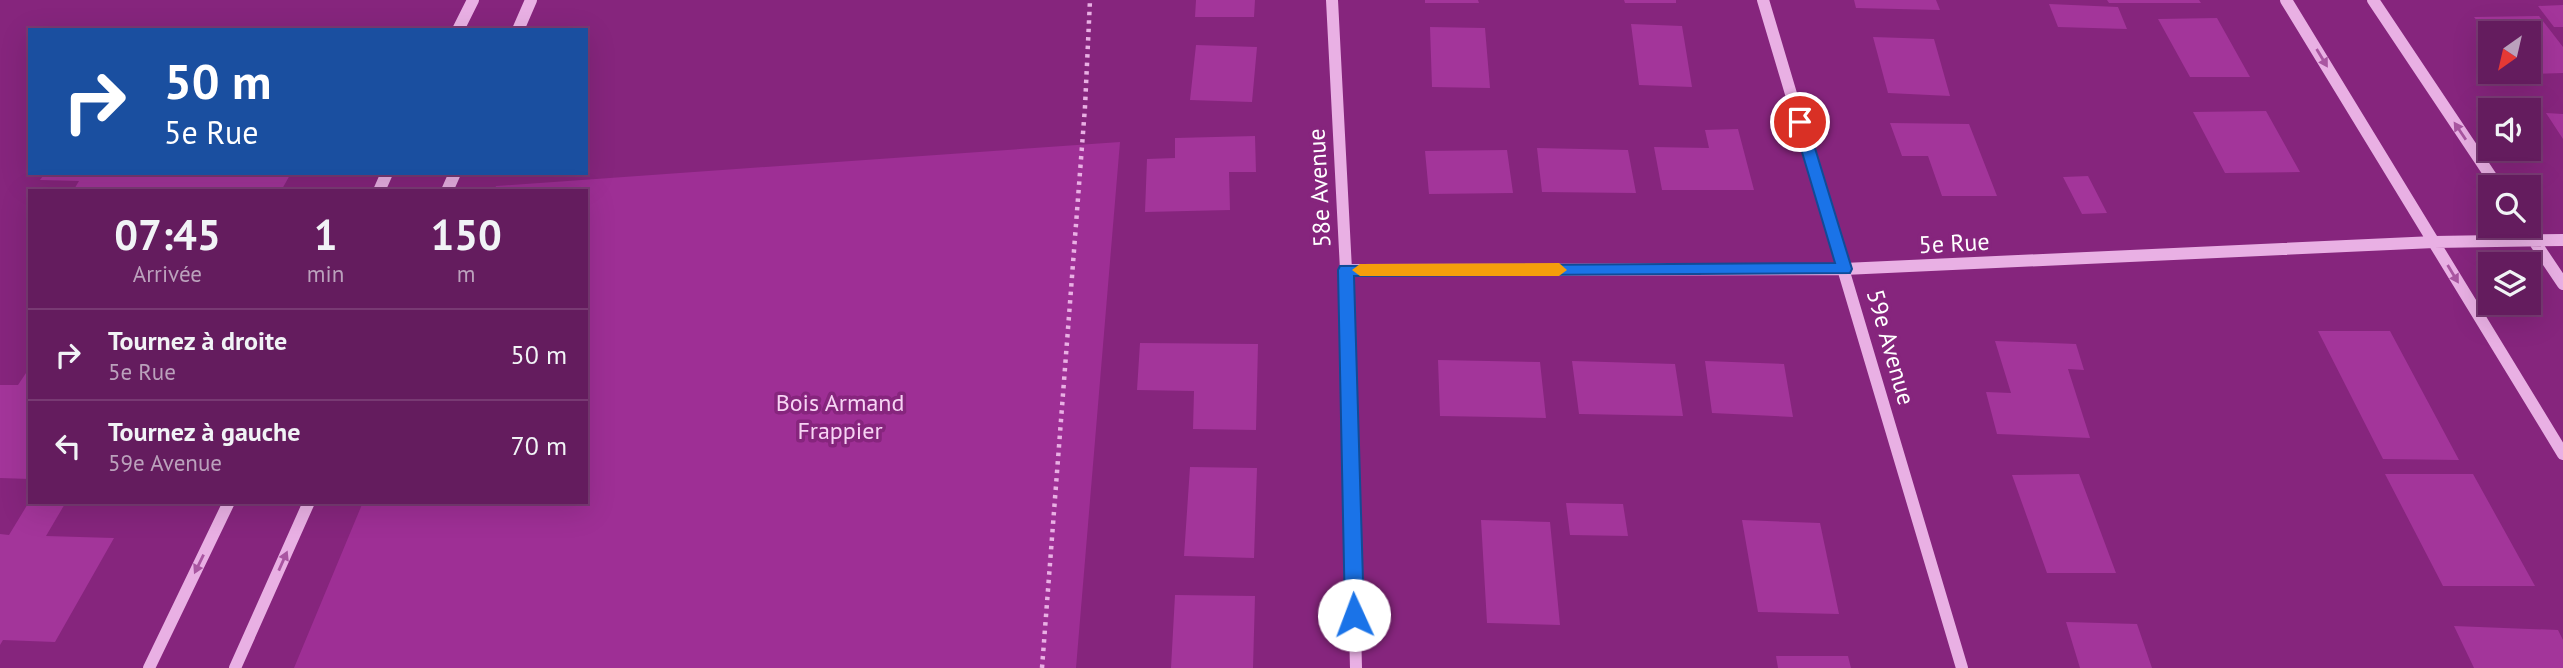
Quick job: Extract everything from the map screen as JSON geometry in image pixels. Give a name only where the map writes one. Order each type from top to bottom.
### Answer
[{"type":"street","points":[[459,28],[473,0]]},
{"type":"street","points":[[519,28],[531,0]]},
{"type":"street","name":"58e Avenue","points":[[1332,0],[1346,270],[1356,668]]},
{"type":"street","name":"59e Avenue","points":[[1763,0],[1962,668]]},
{"type":"street","points":[[2286,0],[2563,454]]},
{"type":"street","points":[[2373,0],[2490,175]]},
{"type":"street","points":[[2534,240],[2563,284]]},
{"type":"street","name":"5e Rue","points":[[1346,270],[1844,269],[2434,242],[2563,240]]},
{"type":"street","points":[[149,668],[228,504]]},
{"type":"street","points":[[235,668],[308,504]]},
{"type":"path","points":[[1042,668],[1086,107],[1090,0]]},
{"type":"green space","name":"Bois Armand Frappier","points":[[1120,142],[1076,668],[294,668],[362,504],[588,504],[588,189],[495,189],[496,186]]},
{"type":"building","points":[[1196,0],[1255,0],[1254,17],[1195,17]]},
{"type":"building","points":[[1425,0],[1478,0],[1479,3],[1425,3]]},
{"type":"building","points":[[1624,0],[1676,0],[1676,3],[1625,3]]},
{"type":"building","points":[[1854,0],[1936,0],[1940,10],[1856,8]]},
{"type":"building","points":[[2107,0],[2199,0],[2201,3],[2109,3]]},
{"type":"building","points":[[2049,4],[2118,7],[2127,29],[2058,27]]},
{"type":"building","points":[[2563,5],[2563,27],[2554,27],[2538,6]]},
{"type":"building","points":[[2539,16],[2563,47],[2563,73],[2541,74],[2541,21],[2478,22],[2474,17]]},
{"type":"building","points":[[2217,18],[2250,77],[2190,77],[2158,19]]},
{"type":"building","points":[[1631,24],[1682,26],[1692,87],[1639,85]]},
{"type":"building","points":[[1430,27],[1485,28],[1490,88],[1432,87]]},
{"type":"building","points":[[1873,37],[1934,39],[1950,96],[1888,93]]},
{"type":"building","points":[[1196,45],[1257,47],[1252,102],[1190,100]]},
{"type":"building","points":[[2266,111],[2300,172],[2225,173],[2193,112]]},
{"type":"building","points":[[2546,113],[2563,114],[2563,139]]},
{"type":"building","points":[[1890,123],[1969,124],[1997,196],[1942,196],[1928,156],[1902,156]]},
{"type":"building","points":[[1738,129],[1754,190],[1662,190],[1654,147],[1709,148],[1705,130]]},
{"type":"building","points":[[1255,136],[1256,172],[1229,172],[1230,210],[1145,212],[1147,159],[1175,158],[1175,138]]},
{"type":"building","points":[[1537,148],[1628,150],[1636,193],[1542,192]]},
{"type":"building","points":[[1507,150],[1513,193],[1429,194],[1425,151]]},
{"type":"building","points":[[44,175],[290,175],[282,189],[74,189],[79,181],[40,180]]},
{"type":"building","points":[[2088,176],[2107,213],[2082,214],[2063,177]]},
{"type":"building","points":[[2318,331],[2390,331],[2459,460],[2383,459]]},
{"type":"building","points":[[1995,341],[2076,344],[2084,370],[2068,369],[2090,438],[1997,434],[1986,392],[2011,393]]},
{"type":"building","points":[[1140,343],[1258,344],[1256,430],[1193,429],[1194,391],[1137,390]]},
{"type":"building","points":[[1438,360],[1540,362],[1546,418],[1440,416]]},
{"type":"building","points":[[1572,361],[1675,364],[1683,416],[1579,414]]},
{"type":"building","points":[[1705,361],[1784,364],[1793,417],[1712,413]]},
{"type":"building","points":[[28,370],[28,479],[0,478],[0,385],[18,385]]},
{"type":"building","points":[[1190,467],[1257,468],[1254,558],[1184,556]]},
{"type":"building","points":[[2079,474],[2116,573],[2047,573],[2012,475]]},
{"type":"building","points":[[2385,474],[2473,474],[2535,586],[2443,586]]},
{"type":"building","points":[[1566,503],[1623,504],[1628,536],[1570,535]]},
{"type":"building","points":[[28,504],[65,504],[46,536],[114,538],[55,642],[3,640],[0,645],[0,534],[9,535]]},
{"type":"building","points":[[1481,520],[1550,522],[1560,625],[1487,623]]},
{"type":"building","points":[[1742,520],[1820,523],[1839,614],[1758,612]]},
{"type":"building","points":[[1175,595],[1255,596],[1253,668],[1171,668]]},
{"type":"building","points":[[2066,622],[2137,624],[2152,668],[2080,668]]},
{"type":"building","points":[[2454,626],[2558,630],[2563,640],[2563,668],[2474,668]]},
{"type":"building","points":[[1776,656],[1848,656],[1851,668],[1778,668]]},
{"type":"slow traffic","points":[[1360,270],[1559,270]]},
{"type":"route","points":[[1354,615],[1346,270],[1844,269],[1800,122]]}]
